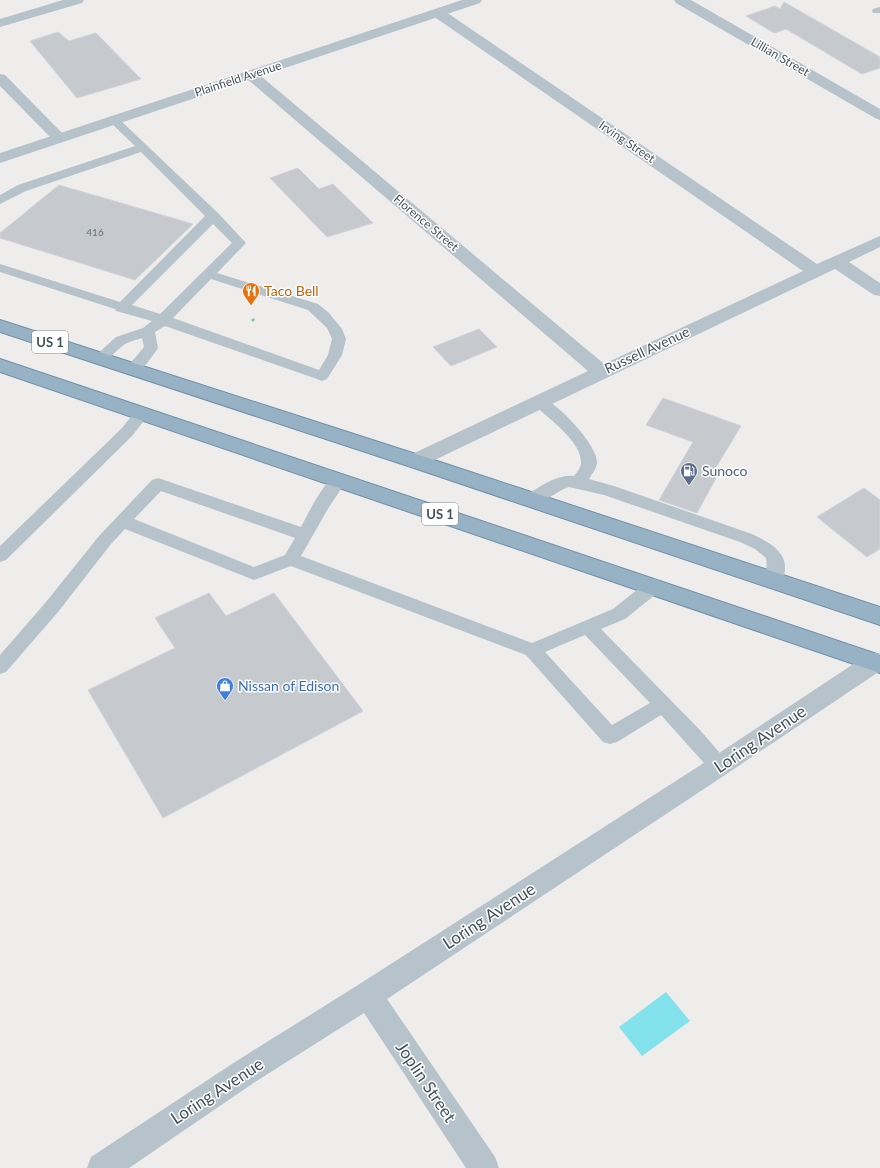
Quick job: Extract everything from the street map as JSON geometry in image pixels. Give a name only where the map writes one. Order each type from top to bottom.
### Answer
[{"type":"highway","name":"US 1","points":[[0,326],[532,499],[880,616]]},
{"type":"highway","name":"US 1","points":[[2,368],[142,413],[877,663]]},
{"type":"street","points":[[0,23],[77,0]]},
{"type":"street","name":"Plainfield Avenue","points":[[0,158],[475,0]]},
{"type":"street","name":"Lillian Street","points":[[681,0],[880,115]]},
{"type":"street","name":"Irving Street","points":[[438,13],[817,272]]},
{"type":"street","name":"Florence Street","points":[[250,74],[601,372]]},
{"type":"street","points":[[0,78],[59,138]]},
{"type":"street","name":"Russell Avenue","points":[[415,461],[539,401],[817,272],[880,241]]},
{"type":"street","points":[[837,262],[880,291]]},
{"type":"street","name":"Loring Avenue","points":[[102,1168],[245,1072],[368,995],[877,663]]},
{"type":"street","name":"Joplin Street","points":[[368,995],[484,1168]]},
{"type":"lane","points":[[100,358],[121,340],[148,331],[163,320],[239,243],[144,147],[114,120]]},
{"type":"lane","points":[[0,200],[22,188],[144,147]]},
{"type":"lane","points":[[121,308],[213,216]]},
{"type":"lane","points":[[0,268],[121,308],[163,320],[322,376],[335,356],[339,347],[339,339],[336,330],[321,314],[313,307],[208,274]]},
{"type":"lane","points":[[133,369],[151,348],[148,331]]},
{"type":"lane","points":[[539,401],[571,431],[586,448],[589,463],[578,482]]},
{"type":"lane","points":[[0,556],[127,432],[142,413]]},
{"type":"lane","points":[[122,521],[254,574],[291,559],[323,503],[339,480]]},
{"type":"lane","points":[[532,499],[559,484],[569,481],[608,490],[746,538],[764,547],[774,555],[777,565],[774,580]]},
{"type":"lane","points":[[0,667],[52,607],[105,540],[158,484],[305,535]]},
{"type":"lane","points":[[291,559],[532,650],[610,736],[663,705]]},
{"type":"lane","points":[[532,650],[619,614],[654,586]]},
{"type":"lane","points":[[588,627],[719,766]]},
{"type":"water","points":[[666,992],[690,1021],[642,1056],[619,1027]]},
{"type":"building","points":[[784,2],[880,57],[880,68],[862,74],[786,29],[774,33],[746,16],[775,6],[780,9]]},
{"type":"building","points":[[58,32],[69,41],[96,33],[141,79],[77,98],[30,41]]},
{"type":"building","points":[[298,168],[319,189],[333,184],[373,223],[327,237],[270,178]]},
{"type":"building","points":[[59,185],[193,224],[135,280],[0,238],[0,233]]},
{"type":"building","points":[[479,329],[497,347],[451,366],[433,347]]},
{"type":"building","points":[[663,398],[741,426],[715,469],[720,471],[697,513],[659,500],[693,442],[646,425]]},
{"type":"building","points":[[864,488],[880,500],[880,549],[867,557],[817,517]]},
{"type":"building","name":"Nissan of Edison","points":[[209,593],[226,616],[274,593],[363,711],[163,818],[88,690],[175,648],[155,618]]},
{"type":"place","name":"Taco Bell","points":[[251,306]]},
{"type":"place","name":"Sunoco","points":[[689,486]]},
{"type":"place","name":"Nissan of Edison","points":[[225,701]]}]
